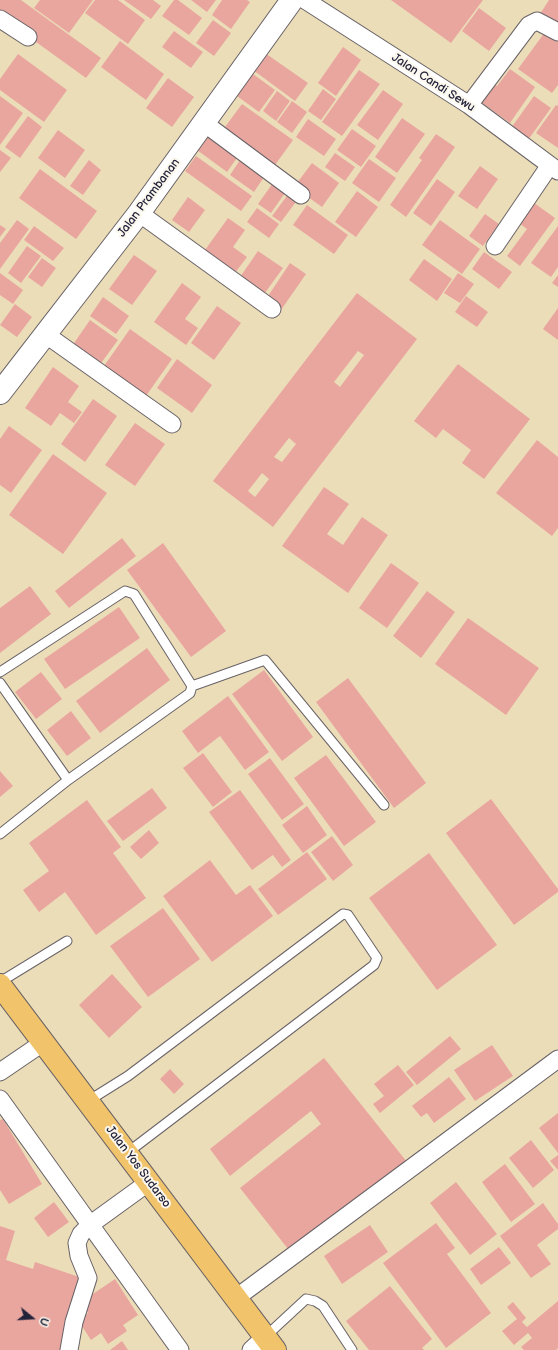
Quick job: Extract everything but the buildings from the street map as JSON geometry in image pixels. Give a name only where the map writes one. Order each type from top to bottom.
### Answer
[{"type":"highway","name":"Jalan Yos Sudarso","points":[[0,983],[236,1298],[264,1346]]},
{"type":"street","name":"Jalan Prambanan","points":[[0,393],[139,213],[292,0]]},
{"type":"street","name":"Jalan Candi Sewu","points":[[305,0],[469,105],[554,168]]},
{"type":"street","points":[[0,19],[28,37]]},
{"type":"street","points":[[469,105],[529,25],[537,21],[558,32]]},
{"type":"street","points":[[204,123],[301,195]]},
{"type":"street","points":[[495,246],[554,168]]},
{"type":"street","points":[[139,213],[272,309]]},
{"type":"street","points":[[45,334],[172,424]]},
{"type":"street","points":[[0,1072],[44,1042]]},
{"type":"street","points":[[236,1298],[558,1059]]},
{"type":"street","points":[[0,1099],[180,1350]]},
{"type":"street","points":[[69,1350],[74,1322],[88,1278],[79,1256],[77,1243],[81,1234],[91,1224],[149,1182]]},
{"type":"lane","points":[[0,672],[125,591],[134,594],[192,686],[190,693],[68,780],[0,834]]},
{"type":"lane","points":[[192,686],[266,660],[384,804]]},
{"type":"lane","points":[[0,682],[68,780]]},
{"type":"lane","points":[[88,1101],[128,1076],[343,914],[348,915],[377,958],[374,965],[127,1153]]},
{"type":"lane","points":[[0,983],[67,941]]},
{"type":"lane","points":[[264,1346],[306,1299],[315,1301],[323,1306],[352,1350]]}]
